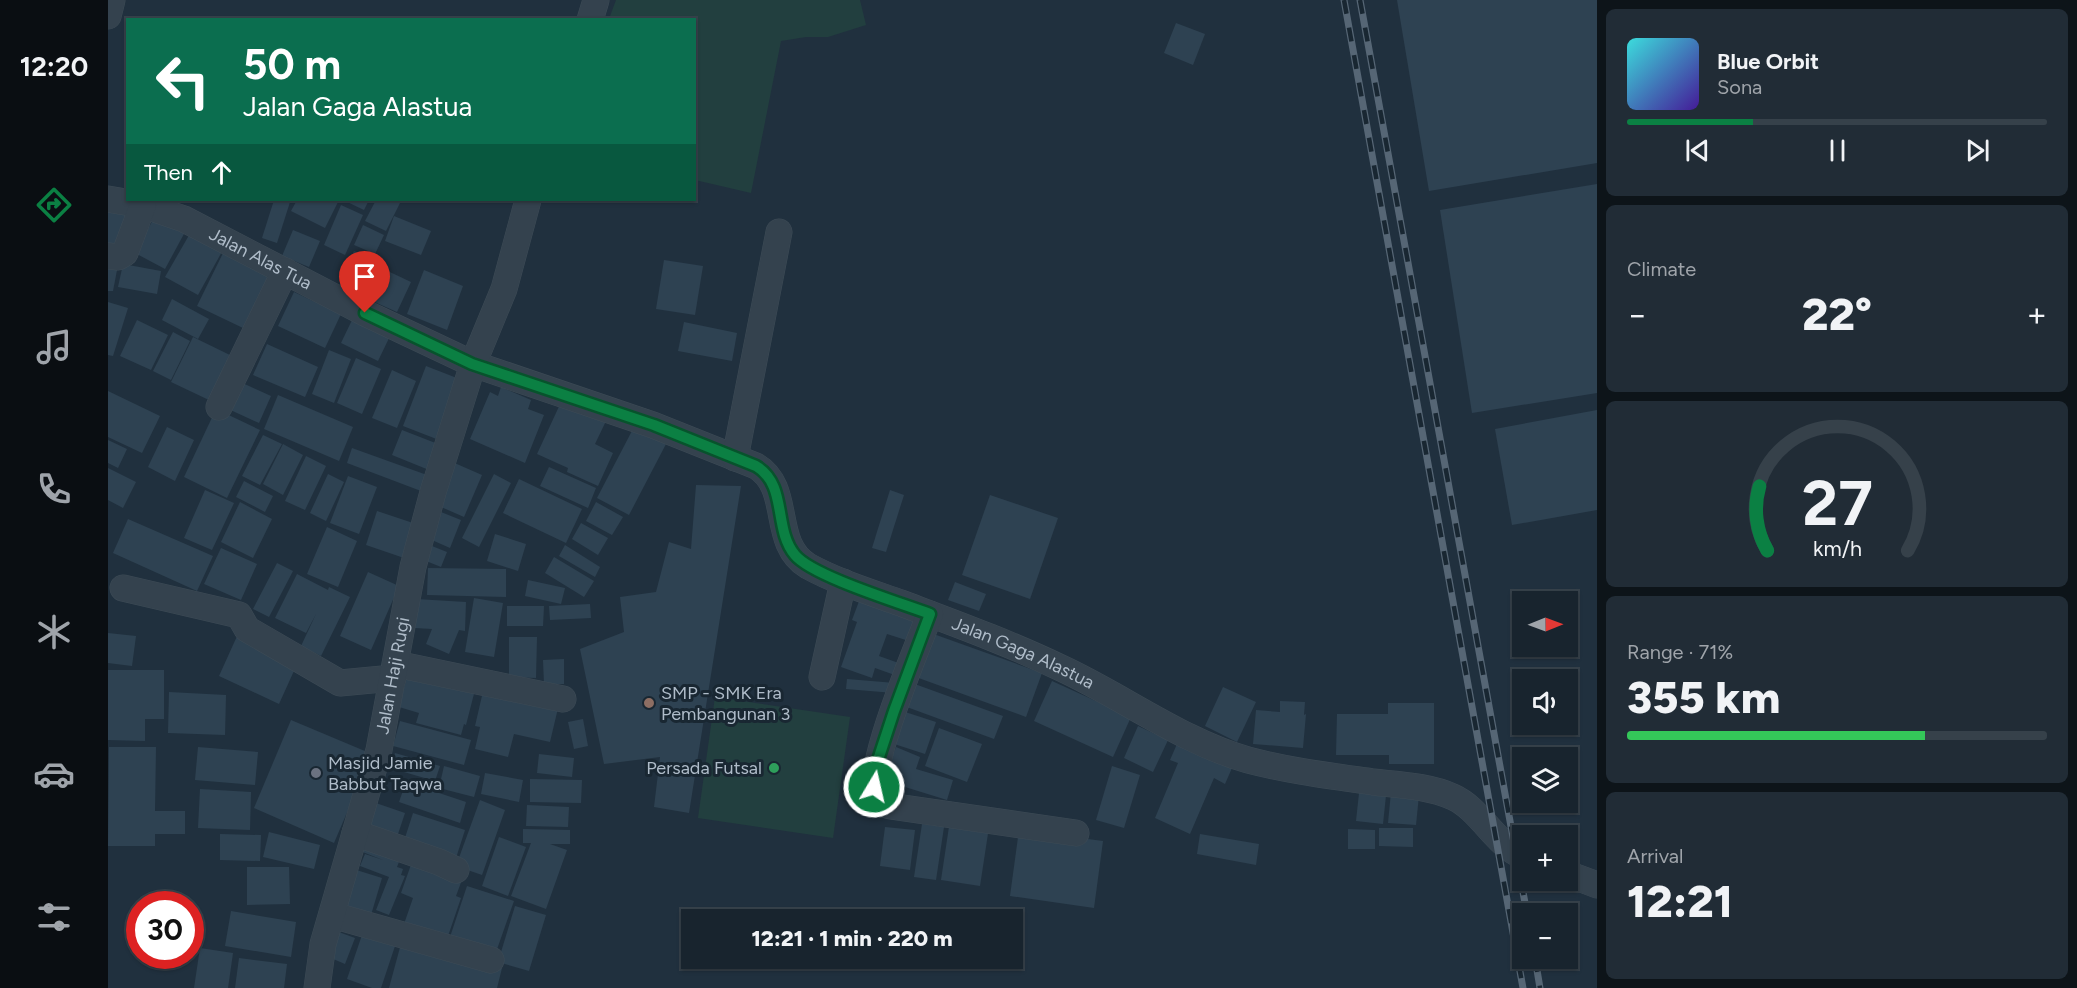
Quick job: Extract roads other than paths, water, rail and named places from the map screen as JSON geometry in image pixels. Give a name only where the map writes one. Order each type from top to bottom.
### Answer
[{"type":"street","points":[[108,16],[112,0]]},
{"type":"street","points":[[591,18],[596,0]]},
{"type":"street","name":"Jalan Alas Tua","points":[[108,199],[142,206],[184,219],[365,313],[472,364]]},
{"type":"street","name":"Jalan Haji Rugi","points":[[317,988],[323,944],[379,750],[413,567],[432,492],[472,364],[504,289],[528,201]]},
{"type":"street","points":[[108,256],[118,257],[125,253],[142,206]]},
{"type":"street","points":[[735,458],[779,232]]},
{"type":"street","points":[[219,407],[285,271]]},
{"type":"street","name":"Jalan Gaga Alastua","points":[[472,364],[654,425],[756,466],[771,479],[776,490],[784,532],[793,554],[812,568],[1062,668],[1189,736],[1226,752],[1303,772],[1416,787],[1456,798],[1512,848]]},
{"type":"street","points":[[822,677],[843,582]]},
{"type":"street","points":[[123,588],[239,615],[247,629],[340,683],[394,671],[563,699]]},
{"type":"street","points":[[930,614],[900,693],[876,766],[874,787],[876,798],[880,803],[890,806],[1076,832]]},
{"type":"street","points":[[355,833],[456,870]]},
{"type":"street","points":[[1578,878],[1597,885]]},
{"type":"street","points":[[332,915],[491,960]]},
{"type":"railway","points":[[1344,0],[1523,988]]},
{"type":"railway","points":[[1360,0],[1525,903]]},
{"type":"railway","points":[[1537,969],[1540,988]]},
{"type":"place","name":"SMP - SMK Era Pembangunan 3","points":[[649,703]]},
{"type":"place","name":"Persada Futsal","points":[[774,768]]},
{"type":"place","name":"Masjid Jamie Babbut Taqwa","points":[[316,773]]}]
